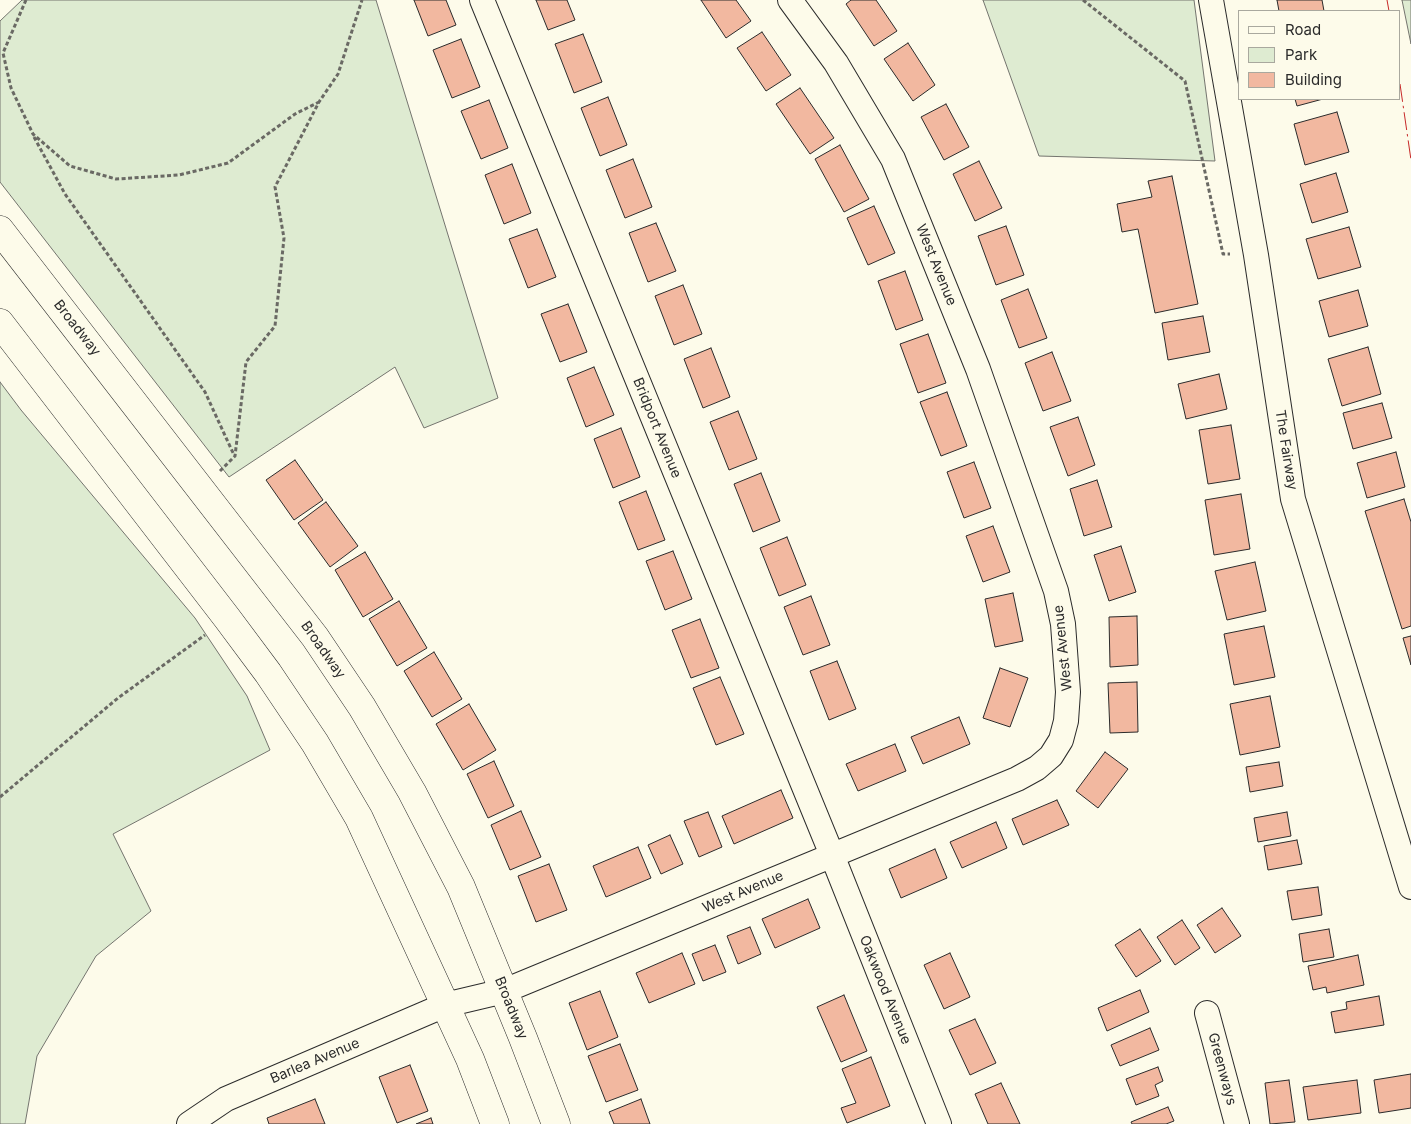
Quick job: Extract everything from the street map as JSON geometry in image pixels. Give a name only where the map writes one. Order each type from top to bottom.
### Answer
[{"type":"highway","name":"Broadway","points":[[0,230],[315,637],[362,707],[412,792],[461,887],[556,1124]]},
{"type":"highway","points":[[0,323],[227,618],[268,673],[310,735],[359,818],[470,1059],[495,1124]]},
{"type":"street","name":"Bridport Avenue","points":[[482,0],[832,855]]},
{"type":"street","name":"West Avenue","points":[[445,1005],[504,991],[1017,779],[1037,768],[1051,756],[1061,740],[1066,721],[1067,675],[1063,624],[1056,591],[978,368],[893,158],[836,63],[790,0]]},
{"type":"street","name":"The Fairway","points":[[1210,0],[1256,255],[1294,499],[1411,887]]},
{"type":"street","name":"Oakwood Avenue","points":[[832,855],[939,1124]]},
{"type":"street","name":"Barlea Avenue","points":[[189,1124],[226,1100],[445,1005]]},
{"type":"street","name":"Greenways","points":[[1207,1014],[1238,1124]]},
{"type":"path","points":[[26,0],[3,53],[11,88],[65,194],[205,392],[235,456]]},
{"type":"path","points":[[201,488],[235,456],[246,362],[275,326],[284,238],[275,187],[319,102],[338,74],[362,0]]},
{"type":"path","points":[[1083,0],[1185,81],[1223,254],[1256,255]]},
{"type":"path","points":[[33,134],[70,166],[116,179],[179,175],[228,162],[295,114],[319,102]]},
{"type":"path","points":[[0,797],[118,698],[227,618]]},
{"type":"green space","points":[[22,0],[376,0],[498,398],[424,428],[395,367],[229,477],[0,182],[0,21]]},
{"type":"green space","points":[[983,0],[1194,0],[1215,161],[1039,156]]},
{"type":"green space","points":[[1402,0],[1411,0],[1411,44]]},
{"type":"green space","points":[[0,382],[21,410],[195,618],[247,696],[270,750],[113,834],[151,911],[96,956],[37,1056],[25,1124],[0,1124]]},
{"type":"building","points":[[414,0],[446,0],[456,25],[428,36]]},
{"type":"building","points":[[536,0],[567,0],[575,20],[548,30]]},
{"type":"building","points":[[701,0],[736,0],[751,21],[726,38]]},
{"type":"building","points":[[851,0],[876,0],[897,31],[874,46],[846,4]]},
{"type":"building","points":[[1277,0],[1322,0],[1324,10],[1279,10]]},
{"type":"building","points":[[762,32],[791,75],[766,91],[737,48]]},
{"type":"building","points":[[583,34],[602,82],[574,93],[555,44]]},
{"type":"building","points":[[461,39],[480,87],[452,98],[433,50]]},
{"type":"building","points":[[908,43],[935,85],[913,101],[884,59]]},
{"type":"building","points":[[800,88],[834,138],[810,154],[776,104]]},
{"type":"building","points":[[608,97],[627,145],[600,156],[581,108]]},
{"type":"building","points":[[489,100],[508,148],[481,159],[461,111]]},
{"type":"building","points":[[1295,100],[1319,100],[1297,106]]},
{"type":"building","points":[[946,104],[969,147],[944,160],[921,117]]},
{"type":"building","points":[[1337,112],[1349,152],[1305,165],[1294,124]]},
{"type":"building","points":[[840,145],[869,199],[844,212],[815,159]]},
{"type":"building","points":[[633,159],[652,207],[625,218],[606,170]]},
{"type":"building","points":[[979,161],[1002,208],[975,221],[953,174]]},
{"type":"building","points":[[512,164],[531,213],[504,224],[485,175]]},
{"type":"building","points":[[1336,173],[1348,212],[1312,223],[1300,184]]},
{"type":"building","points":[[1172,176],[1198,304],[1155,313],[1138,229],[1122,232],[1117,204],[1152,197],[1148,181]]},
{"type":"building","points":[[874,206],[895,253],[868,265],[847,218]]},
{"type":"building","points":[[656,223],[676,271],[648,282],[629,233]]},
{"type":"building","points":[[1006,226],[1024,275],[996,285],[978,236]]},
{"type":"building","points":[[1349,227],[1361,267],[1318,279],[1306,239]]},
{"type":"building","points":[[537,229],[556,277],[528,288],[509,239]]},
{"type":"building","points":[[905,271],[923,320],[896,330],[878,281]]},
{"type":"building","points":[[683,285],[702,334],[674,345],[655,296]]},
{"type":"building","points":[[1028,289],[1047,338],[1019,348],[1001,300]]},
{"type":"building","points":[[1358,290],[1368,326],[1329,337],[1319,301]]},
{"type":"building","points":[[568,304],[587,352],[560,362],[541,314]]},
{"type":"building","points":[[1203,316],[1210,352],[1168,360],[1162,323]]},
{"type":"building","points":[[928,334],[946,383],[918,393],[900,344]]},
{"type":"building","points":[[1368,347],[1381,394],[1342,406],[1328,359]]},
{"type":"building","points":[[711,348],[730,397],[703,408],[684,359]]},
{"type":"building","points":[[1052,352],[1071,401],[1043,411],[1025,363]]},
{"type":"building","points":[[594,367],[614,415],[586,427],[567,378]]},
{"type":"building","points":[[1219,374],[1227,409],[1186,419],[1178,384]]},
{"type":"building","points":[[947,392],[967,446],[941,456],[920,402]]},
{"type":"building","points":[[1382,403],[1392,438],[1353,449],[1343,413]]},
{"type":"building","points":[[738,411],[757,459],[729,470],[710,422]]},
{"type":"building","points":[[1078,417],[1095,465],[1068,476],[1050,427]]},
{"type":"building","points":[[1231,425],[1240,479],[1208,484],[1199,430]]},
{"type":"building","points":[[621,428],[640,477],[613,488],[594,439]]},
{"type":"building","points":[[1396,452],[1405,487],[1367,498],[1357,463]]},
{"type":"building","points":[[295,460],[323,500],[294,520],[266,480]]},
{"type":"building","points":[[974,462],[991,508],[964,518],[947,472]]},
{"type":"building","points":[[761,473],[780,521],[753,532],[734,484]]},
{"type":"building","points":[[1097,480],[1112,527],[1084,536],[1070,489]]},
{"type":"building","points":[[646,491],[665,540],[638,550],[619,502]]},
{"type":"building","points":[[1241,494],[1250,549],[1214,555],[1205,500]]},
{"type":"building","points":[[1404,499],[1411,522],[1411,626],[1402,629],[1365,511]]},
{"type":"building","points":[[326,502],[358,546],[330,567],[298,523]]},
{"type":"building","points":[[993,526],[1010,572],[983,582],[966,536]]},
{"type":"building","points":[[787,537],[806,585],[779,596],[760,548]]},
{"type":"building","points":[[1121,546],[1136,592],[1109,601],[1094,555]]},
{"type":"building","points":[[673,551],[692,599],[665,610],[646,561]]},
{"type":"building","points":[[365,552],[393,599],[363,617],[335,570]]},
{"type":"building","points":[[1255,562],[1266,611],[1227,620],[1215,571]]},
{"type":"building","points":[[1013,593],[1023,641],[995,647],[985,599]]},
{"type":"building","points":[[811,596],[830,645],[803,655],[784,607]]},
{"type":"building","points":[[399,601],[427,648],[397,666],[369,619]]},
{"type":"building","points":[[1137,616],[1138,665],[1110,667],[1109,617]]},
{"type":"building","points":[[700,619],[719,668],[691,678],[672,630]]},
{"type":"building","points":[[1264,626],[1275,677],[1234,685],[1224,634]]},
{"type":"building","points":[[1411,636],[1411,665],[1403,638]]},
{"type":"building","points":[[434,652],[462,699],[432,717],[404,671]]},
{"type":"building","points":[[837,661],[856,709],[829,720],[810,671]]},
{"type":"building","points":[[1000,668],[1028,678],[1010,727],[983,718]]},
{"type":"building","points":[[720,677],[744,734],[716,745],[693,688]]},
{"type":"building","points":[[1137,682],[1138,732],[1110,733],[1108,683]]},
{"type":"building","points":[[1270,696],[1280,747],[1240,755],[1230,704]]},
{"type":"building","points":[[469,704],[496,750],[463,770],[436,724]]},
{"type":"building","points":[[959,717],[970,744],[923,764],[911,737]]},
{"type":"building","points":[[895,744],[906,771],[858,791],[846,764]]},
{"type":"building","points":[[1105,752],[1128,769],[1098,808],[1076,791]]},
{"type":"building","points":[[494,761],[514,806],[488,818],[467,774]]},
{"type":"building","points":[[1279,762],[1283,786],[1250,792],[1246,767]]},
{"type":"building","points":[[781,790],[793,818],[734,844],[722,816]]},
{"type":"building","points":[[1057,800],[1069,825],[1023,845],[1012,819]]},
{"type":"building","points":[[521,811],[541,857],[510,870],[491,825]]},
{"type":"building","points":[[708,812],[722,847],[699,857],[684,821]]},
{"type":"building","points":[[1287,812],[1291,836],[1258,842],[1254,818]]},
{"type":"building","points":[[996,822],[1007,848],[962,868],[950,842]]},
{"type":"building","points":[[670,835],[683,864],[661,874],[648,845]]},
{"type":"building","points":[[1297,840],[1302,864],[1268,870],[1264,846]]},
{"type":"building","points":[[638,847],[651,878],[606,897],[593,866]]},
{"type":"building","points":[[935,849],[947,878],[901,898],[889,869]]},
{"type":"building","points":[[549,864],[567,910],[536,922],[518,876]]},
{"type":"building","points":[[1318,887],[1322,915],[1292,920],[1287,891]]},
{"type":"building","points":[[808,899],[820,928],[775,948],[762,919]]},
{"type":"building","points":[[1222,908],[1241,936],[1215,953],[1197,925]]},
{"type":"building","points":[[1182,920],[1200,948],[1175,965],[1157,937]]},
{"type":"building","points":[[750,927],[761,954],[738,964],[727,936]]},
{"type":"building","points":[[1140,929],[1161,961],[1136,977],[1115,945]]},
{"type":"building","points":[[1329,929],[1334,957],[1303,962],[1299,934]]},
{"type":"building","points":[[715,945],[726,972],[703,981],[692,954]]},
{"type":"building","points":[[682,953],[695,984],[649,1003],[636,973]]},
{"type":"building","points":[[950,953],[970,997],[944,1009],[924,965]]},
{"type":"building","points":[[1358,955],[1364,985],[1327,993],[1326,987],[1313,990],[1308,966]]},
{"type":"building","points":[[1140,990],[1149,1012],[1107,1031],[1098,1008]]},
{"type":"building","points":[[600,991],[618,1037],[587,1050],[569,1003]]},
{"type":"building","points":[[844,995],[867,1051],[841,1062],[817,1007]]},
{"type":"building","points":[[1379,996],[1384,1025],[1335,1033],[1331,1012],[1347,1009],[1346,1002]]},
{"type":"building","points":[[975,1019],[996,1063],[970,1075],[949,1030]]},
{"type":"building","points":[[1150,1028],[1159,1050],[1120,1066],[1111,1045]]},
{"type":"building","points":[[620,1044],[638,1090],[606,1102],[588,1056]]},
{"type":"building","points":[[871,1057],[890,1106],[847,1123],[841,1108],[856,1103],[842,1069]]},
{"type":"building","points":[[410,1065],[428,1111],[397,1123],[379,1077]]},
{"type":"building","points":[[1158,1067],[1163,1081],[1155,1085],[1159,1096],[1136,1105],[1126,1079]]},
{"type":"building","points":[[1411,1074],[1411,1108],[1379,1113],[1374,1080]]},
{"type":"building","points":[[1289,1080],[1295,1122],[1270,1124],[1265,1083]]},
{"type":"building","points":[[1357,1080],[1361,1113],[1308,1120],[1303,1087]]},
{"type":"building","points":[[1001,1083],[1020,1124],[988,1124],[975,1094]]},
{"type":"building","points":[[315,1099],[325,1124],[269,1124],[267,1118]]},
{"type":"building","points":[[641,1099],[650,1124],[614,1124],[609,1112]]},
{"type":"building","points":[[1168,1107],[1174,1121],[1166,1124],[1132,1124],[1131,1122]]},
{"type":"building","points":[[431,1118],[433,1124],[416,1124]]},
{"type":"power","points":[[1387,0],[1389,10]]},
{"type":"power","points":[[1401,91],[1411,160]]}]
